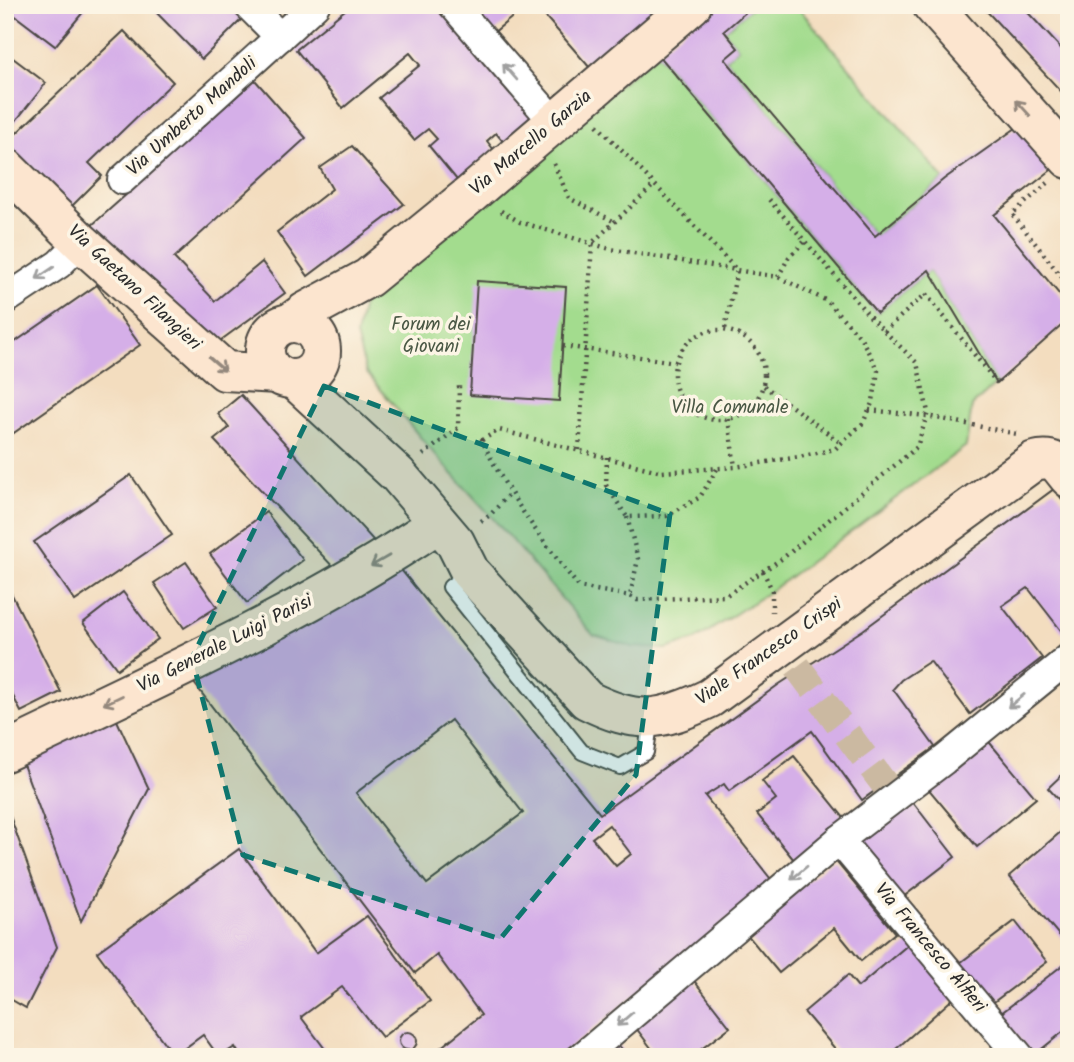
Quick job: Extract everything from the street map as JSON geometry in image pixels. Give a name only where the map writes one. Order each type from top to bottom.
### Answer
[{"type":"street","points":[[248,5],[280,37]]},
{"type":"street","name":"Via Umberto Mandoli","points":[[122,180],[315,5]]},
{"type":"street","points":[[453,5],[566,113]]},
{"type":"street","name":"Via Marcello Garzia","points":[[368,278],[471,194],[692,5]]},
{"type":"street","points":[[932,5],[1059,171]]},
{"type":"street","name":"Via Gaetano Filangieri","points":[[5,167],[81,242],[225,372],[303,364]]},
{"type":"street","points":[[5,300],[59,264],[81,242]]},
{"type":"street","points":[[290,323],[368,278]]},
{"type":"street","points":[[303,364],[368,278]]},
{"type":"street","name":"Viale Francesco Crispi","points":[[290,323],[307,326],[313,331],[303,364],[267,361],[265,344],[274,329],[290,323]]},
{"type":"street","name":"Viale Francesco Crispi","points":[[303,364],[346,427],[484,561],[598,682],[625,697],[672,697],[712,675],[1055,446]]},
{"type":"street","name":"Viale Francesco Crispi","points":[[461,540],[587,700],[608,711],[651,718],[679,713],[710,698],[1034,461],[1046,458],[1057,464],[1069,478]]},
{"type":"street","name":"Via Generale Luigi Parisi","points":[[5,752],[256,631],[395,552],[461,540]]},
{"type":"street","points":[[582,1057],[839,840],[944,760],[1069,658]]},
{"type":"street","name":"Via Francesco Alfieri","points":[[839,840],[1020,1057]]},
{"type":"lane","points":[[461,540],[450,587],[582,752],[620,767],[646,751],[651,718]]},
{"type":"path","points":[[566,113],[654,185],[737,270]]},
{"type":"path","points":[[554,164],[569,198],[615,222]]},
{"type":"path","points":[[1059,171],[1012,214],[1069,286]]},
{"type":"path","points":[[579,450],[592,243],[654,185]]},
{"type":"path","points":[[471,194],[520,222],[610,249],[778,277],[827,301],[861,338],[878,371],[869,410],[863,423],[835,449],[811,454],[735,467],[662,472],[499,430],[482,440],[498,473],[537,534],[579,587],[630,596],[638,600],[725,596],[783,558],[917,447],[927,416],[917,363],[884,331],[766,196]]},
{"type":"path","points":[[778,277],[789,257],[805,241]]},
{"type":"path","points":[[725,329],[737,270]]},
{"type":"path","points":[[884,331],[926,294],[996,383]]},
{"type":"path","points":[[725,329],[737,332],[754,344],[765,370],[764,386],[752,407],[743,414],[715,420],[699,416],[682,402],[676,392],[673,376],[675,362],[682,348],[694,337],[708,330],[725,329]]},
{"type":"path","points":[[563,346],[675,362]]},
{"type":"path","points":[[398,475],[458,428],[459,386]]},
{"type":"path","points":[[764,386],[842,443]]},
{"type":"path","points":[[869,410],[927,416],[999,429],[1055,446]]},
{"type":"path","points":[[728,419],[735,467]]},
{"type":"path","points":[[607,457],[606,485],[627,517],[638,559],[630,596]]},
{"type":"path","points":[[627,517],[667,516],[700,497],[718,468]]},
{"type":"path","points":[[461,540],[510,493]]},
{"type":"path","points":[[763,571],[772,590],[772,633]]},
{"type":"highlighted area","points":[[324,386],[670,514],[636,775],[500,939],[243,855],[192,658]]},
{"type":"green space","points":[[754,5],[796,5],[944,179],[875,236],[725,59],[738,48],[724,31]]},
{"type":"green space","name":"Villa Comunale","points":[[657,53],[877,313],[929,270],[997,383],[972,406],[966,446],[772,590],[695,640],[666,649],[633,647],[593,635],[366,372],[356,336],[364,299]]},
{"type":"building","points":[[5,5],[89,5],[55,46],[5,8]]},
{"type":"building","points":[[149,5],[235,5],[246,15],[202,59]]},
{"type":"building","points":[[271,5],[285,5],[278,12]]},
{"type":"building","points":[[351,5],[447,5],[539,118],[506,145],[496,133],[487,141],[494,150],[457,180],[429,146],[437,139],[428,129],[414,140],[379,98],[420,65],[410,53],[343,108],[296,50]]},
{"type":"building","points":[[470,5],[527,5],[493,33]]},
{"type":"building","points":[[555,5],[663,5],[590,68],[544,15]]},
{"type":"building","points":[[714,5],[754,5],[724,31],[738,48],[725,59],[875,236],[944,179],[1023,123],[1060,163],[994,215],[1069,306],[1069,319],[997,383],[929,270],[877,313],[657,53]]},
{"type":"building","points":[[981,5],[1021,5],[1069,57],[1069,100]]},
{"type":"building","points":[[124,31],[173,82],[89,163],[102,176],[68,210],[5,144]]},
{"type":"building","points":[[5,52],[46,83],[11,127],[5,123]]},
{"type":"building","points":[[255,80],[306,138],[174,258],[215,301],[262,262],[285,293],[217,343],[91,226]]},
{"type":"building","points":[[352,146],[404,204],[308,276],[277,232],[332,189],[320,168]]},
{"type":"building","points":[[477,281],[566,287],[559,401],[470,395]]},
{"type":"building","points":[[97,285],[140,345],[5,439],[5,349]]},
{"type":"building","points":[[241,395],[374,541],[335,569],[214,440],[229,428],[218,414]]},
{"type":"building","points":[[131,475],[172,535],[75,601],[34,542]]},
{"type":"building","points":[[1054,489],[1069,508],[1069,629],[1063,633],[1028,588],[1002,606],[1042,658],[970,714],[930,661],[901,680],[893,689],[935,747],[862,800],[812,731],[729,791],[724,784],[705,796],[774,883],[558,1057],[429,1057],[481,1015],[437,955],[415,973],[191,679],[398,566],[600,814],[778,685],[863,630]],"holes":[[[451,720],[523,813],[427,884],[356,793]],[[609,825],[631,854],[616,866],[592,838]]]},
{"type":"building","points":[[266,512],[303,560],[247,603],[210,554]]},
{"type":"building","points":[[186,562],[217,607],[184,628],[154,583]]},
{"type":"building","points":[[5,581],[61,692],[21,712],[5,680]]},
{"type":"building","points":[[123,592],[158,639],[117,669],[83,623]]},
{"type":"building","points":[[114,714],[149,789],[81,921],[21,759]]},
{"type":"building","points":[[985,737],[1036,798],[977,847],[926,786]]},
{"type":"building","points":[[794,756],[845,819],[794,860],[757,814],[776,799],[762,781]]},
{"type":"building","points":[[1069,768],[1069,811],[1048,788]]},
{"type":"building","points":[[908,796],[955,857],[898,901],[851,840]]},
{"type":"building","points":[[5,802],[57,947],[26,1008],[5,996]]},
{"type":"building","points":[[1063,830],[1069,837],[1069,947],[1009,876]]},
{"type":"building","points":[[239,849],[316,953],[367,916],[430,1001],[382,1037],[342,987],[301,1017],[331,1057],[241,1057],[235,1047],[219,1057],[203,1035],[174,1056],[97,952]]},
{"type":"building","points":[[834,859],[895,933],[861,961],[834,928],[779,973],[745,932]]},
{"type":"building","points":[[1015,921],[1047,962],[987,1007],[956,966]]},
{"type":"building","points":[[910,943],[956,996],[887,1057],[842,1057],[804,1012],[848,975],[858,987]]},
{"type":"building","points":[[1069,960],[1069,1027],[1033,1056],[1000,1014]]},
{"type":"building","points":[[692,978],[730,1027],[691,1057],[658,1057],[633,1024]]},
{"type":"building","points":[[408,1032],[414,1035],[417,1041],[414,1047],[408,1050],[402,1047],[399,1041],[402,1035]]},
{"type":"building","points":[[614,1039],[628,1057],[592,1057]]},
{"type":"building","points":[[1001,1045],[1009,1057],[984,1057]]},
{"type":"tunnel","points":[[772,633],[894,797]]},
{"type":"park label","name":"Forum dei Giovani","points":[[431,336]]}]
